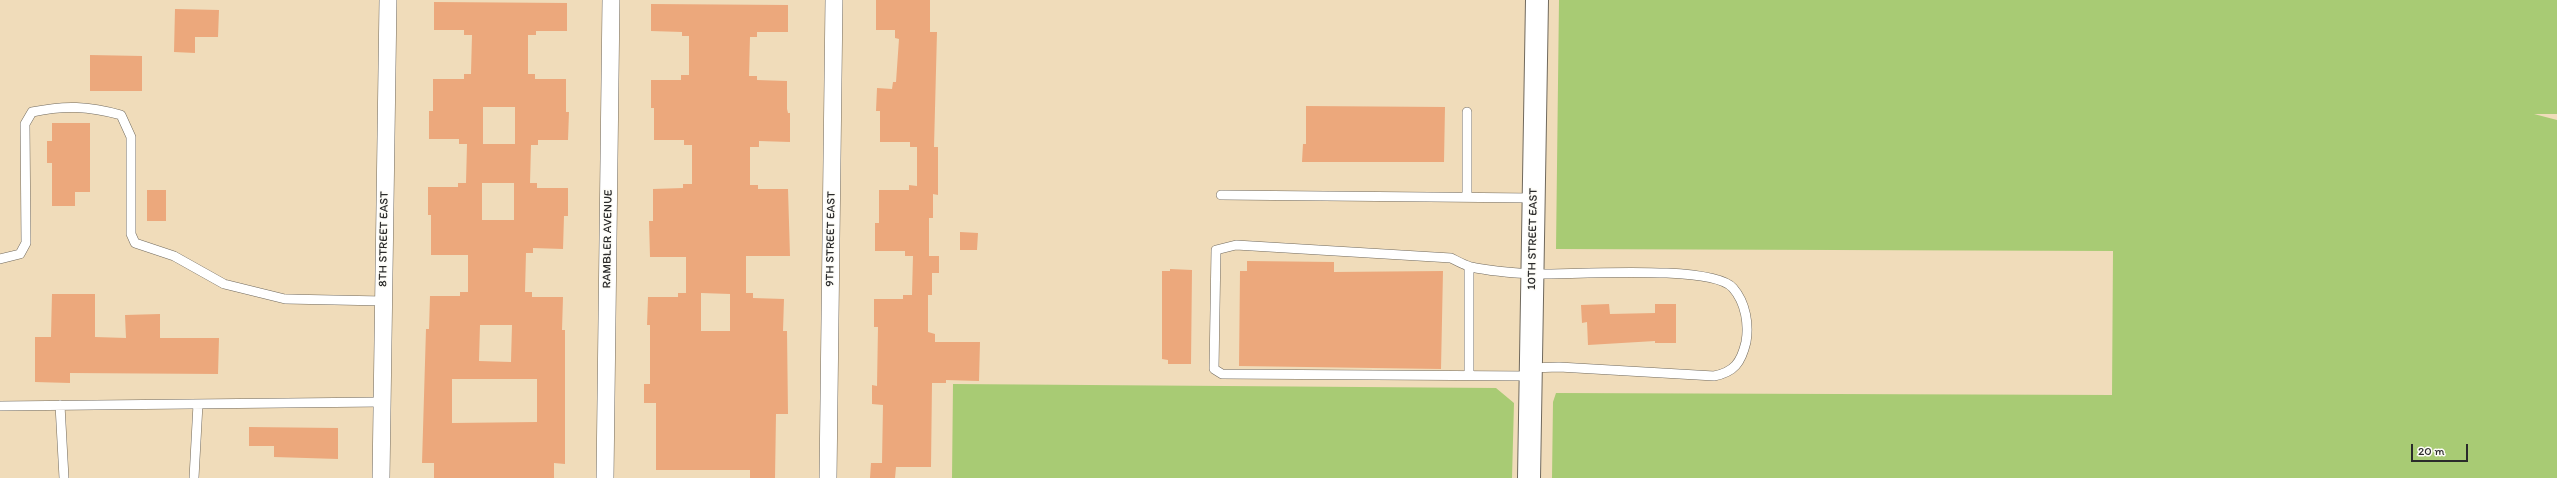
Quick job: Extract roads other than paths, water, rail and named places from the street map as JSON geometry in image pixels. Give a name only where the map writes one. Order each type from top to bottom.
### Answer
[{"type":"main road","name":"10TH STREET EAST","points":[[1529,478],[1537,0]]},
{"type":"street","name":"8TH STREET EAST","points":[[381,478],[388,0]]},
{"type":"street","name":"RAMBLER AVENUE","points":[[605,478],[611,0]]},
{"type":"street","name":"9TH STREET EAST","points":[[828,478],[834,0]]},
{"type":"lane","points":[[0,259],[20,254],[26,243],[25,124],[32,112],[58,107],[94,108],[120,115],[131,137],[131,234],[135,243],[174,256],[224,284],[285,300],[383,302]]},
{"type":"lane","points":[[1467,112],[1467,196]]},
{"type":"lane","points":[[1221,195],[1467,196],[1533,198]]},
{"type":"lane","points":[[1236,245],[1452,258],[1469,267],[1532,274],[1682,274],[1709,277],[1733,288],[1744,307],[1749,328],[1744,349],[1737,365],[1728,374],[1714,376],[1559,367],[1530,372],[1469,375],[1222,374],[1214,369],[1216,250],[1236,245]]},
{"type":"lane","points":[[1469,267],[1469,375]]},
{"type":"lane","points":[[0,406],[382,402]]},
{"type":"lane","points":[[194,478],[198,404]]},
{"type":"lane","points":[[60,405],[64,478]]}]
